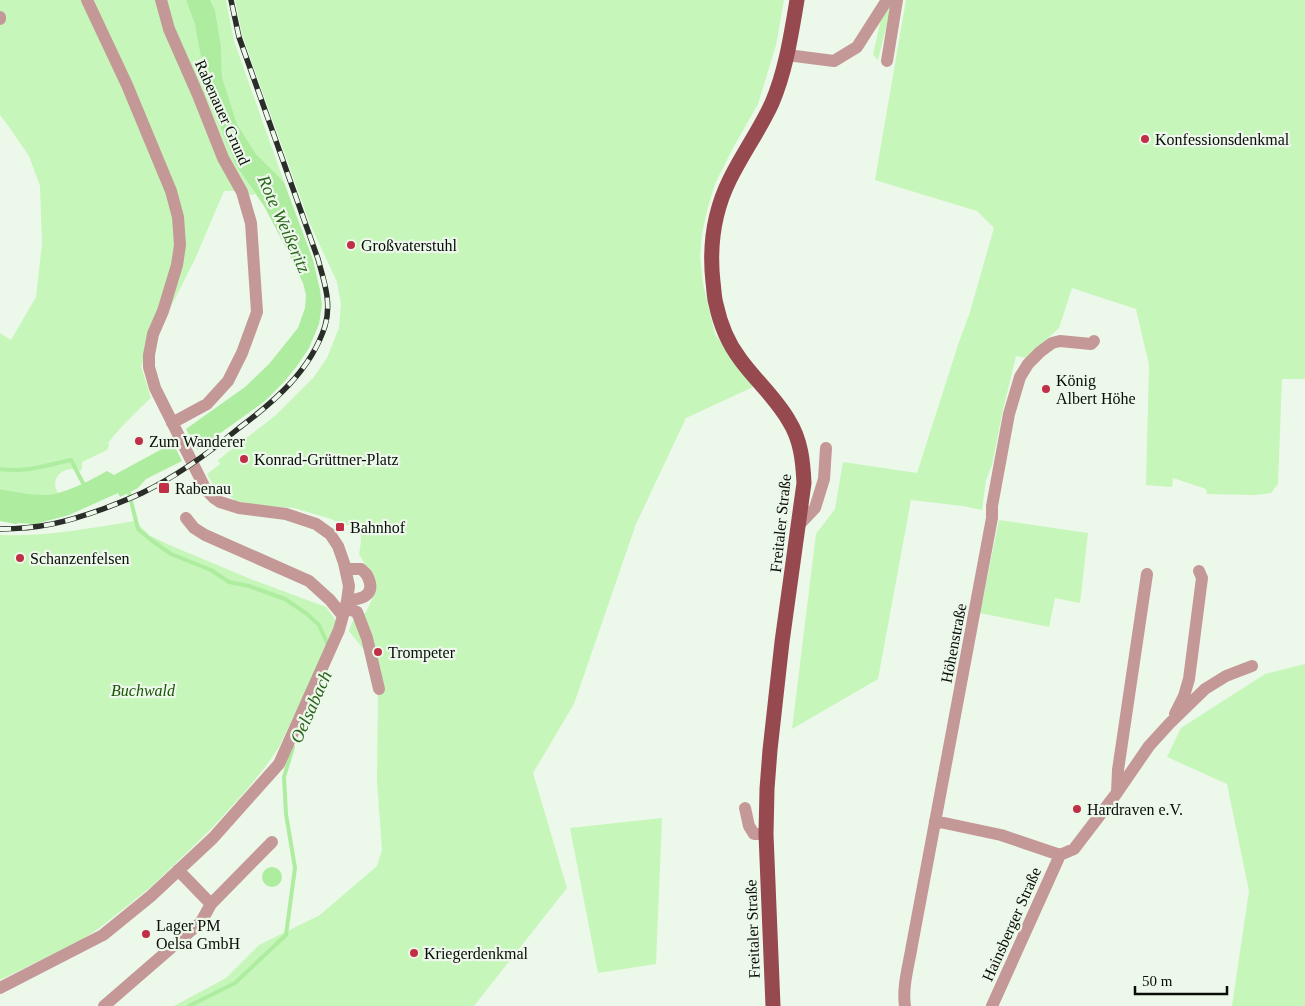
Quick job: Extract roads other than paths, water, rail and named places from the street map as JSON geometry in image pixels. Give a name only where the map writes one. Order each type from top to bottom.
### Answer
[{"type":"main road","name":"Freitaler Straße","points":[[773,1006],[766,834],[767,789],[782,642],[804,483],[803,462],[798,440],[790,422],[777,403],[740,359],[721,324],[715,302],[711,258],[715,220],[719,203],[730,178],[765,117],[780,83],[797,0]]},
{"type":"street","points":[[0,988],[103,935],[152,896],[213,838],[279,764],[333,644],[345,608],[349,586],[346,569],[338,546],[330,534],[316,524],[286,514],[239,508],[220,502],[206,490],[155,388],[149,367],[149,355],[153,334],[169,294],[177,265],[180,245],[178,217],[171,191],[127,85],[86,0]]},
{"type":"street","name":"Rabenauer Grund","points":[[161,0],[169,29],[223,158],[242,192],[250,223],[257,312],[242,353],[228,381],[207,404],[172,422]]},
{"type":"street","points":[[787,55],[834,60],[857,47],[887,0]]},
{"type":"street","points":[[887,61],[897,0]]},
{"type":"street","name":"Höhenstraße","points":[[905,1006],[905,984],[974,618],[992,518],[992,506],[1008,420],[1020,377],[1028,364],[1052,343],[1060,340],[1091,344],[1094,341]]},
{"type":"street","points":[[798,525],[815,508],[824,478],[826,448]]},
{"type":"street","points":[[186,518],[194,528],[205,535],[309,581],[330,600],[357,612],[367,638],[379,688]]},
{"type":"street","points":[[345,608],[367,595],[371,588],[368,575],[361,569],[346,569]]},
{"type":"street","points":[[1167,726],[1184,696],[1189,679],[1202,578],[1198,571]]},
{"type":"street","points":[[1116,794],[1147,574]]},
{"type":"street","points":[[1167,726],[1205,689],[1226,676],[1252,666]]},
{"type":"street","name":"Hainsberger Straße","points":[[935,822],[1001,835],[1060,855],[1074,849],[1167,726]]},
{"type":"street","points":[[745,808],[749,826],[754,834],[766,834]]},
{"type":"street","points":[[104,1006],[201,922],[211,904],[272,842]]},
{"type":"street","name":"Hainsberger Straße","points":[[992,1006],[1060,855]]},
{"type":"street","points":[[178,870],[211,904]]},
{"type":"water","name":"Rote Weißeritz","points":[[186,0],[210,0],[215,10],[221,45],[222,77],[237,124],[256,154],[284,182],[313,260],[322,305],[319,324],[309,348],[284,382],[265,401],[197,450],[186,429],[245,387],[269,364],[298,328],[305,308],[306,295],[303,283],[284,244],[264,206],[237,167],[223,133],[207,88],[195,25]]},
{"type":"water","points":[[173,443],[182,461],[146,479],[138,488],[120,497],[118,493],[69,515],[35,524],[16,524],[0,521],[0,489],[27,494],[54,494],[81,484],[107,471],[114,475]]},
{"type":"water","points":[[272,867],[279,870],[282,877],[279,884],[272,887],[265,884],[262,877],[265,870]]},
{"type":"waterway","points":[[0,469],[27,469],[71,460],[85,487]]},
{"type":"waterway","name":"Oelsabach","points":[[128,489],[138,529],[151,540],[171,554],[211,570],[229,582],[249,586],[285,599],[319,625],[328,645]]},
{"type":"waterway","name":"Oelsabach","points":[[189,1006],[235,983],[286,935],[295,868],[286,814],[284,777],[293,747]]},
{"type":"railway","points":[[0,529],[40,526],[77,518],[142,493],[168,479],[192,464],[266,407],[301,370],[319,342],[325,326],[328,309],[323,276],[239,37],[231,0]]},
{"type":"place","name":"Konfessionsdenkmal","points":[[1145,139]]},
{"type":"place","name":"Großvaterstuhl","points":[[351,245]]},
{"type":"place","name":"König Albert Höhe","points":[[1046,389]]},
{"type":"place","name":"Zum Wanderer","points":[[139,441]]},
{"type":"place","name":"Konrad-Grüttner-Platz","points":[[244,459]]},
{"type":"place","name":"Rabenau","points":[[164,488]]},
{"type":"place","name":"Bahnhof","points":[[340,527]]},
{"type":"place","name":"Schanzenfelsen","points":[[20,558]]},
{"type":"place","name":"Trompeter","points":[[378,652]]},
{"type":"place","name":"Hardraven e.V.","points":[[1077,809]]},
{"type":"place","name":"Lager PM Oelsa GmbH","points":[[146,934]]},
{"type":"place","name":"Kriegerdenkmal","points":[[414,953]]},
{"type":"park label","name":"Buchwald","points":[[143,690]]}]
